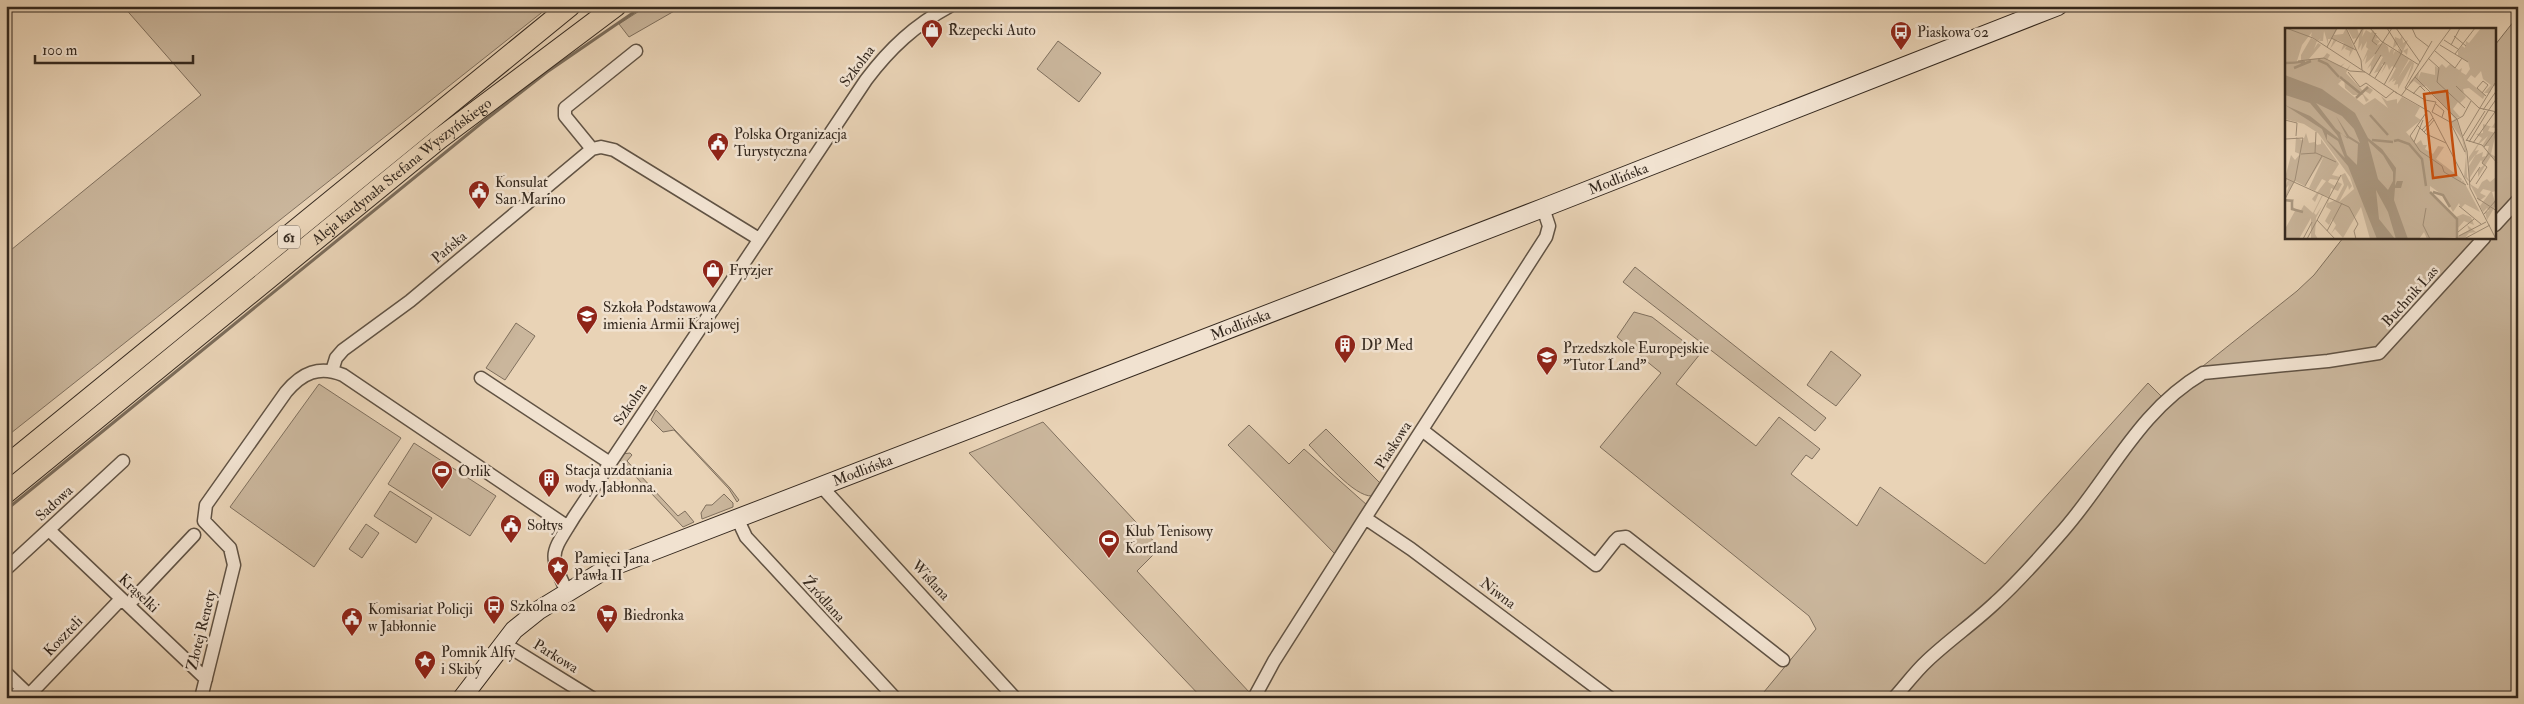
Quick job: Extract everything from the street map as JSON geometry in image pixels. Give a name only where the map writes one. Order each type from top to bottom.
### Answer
[{"type":"main road","name":"Aleja kardynała Stefana Wyszyńskiego","points":[[6,466],[570,6]]},
{"type":"main road","name":"Aleja kardynała Stefana Wyszyńskiego","points":[[6,493],[439,138],[616,6]]},
{"type":"main road","name":"Modlińska","points":[[462,698],[503,643],[522,623],[567,592],[606,569],[1544,208],[2058,6]]},
{"type":"street","name":"Szkolna","points":[[567,592],[554,563],[553,554],[610,462],[878,64],[904,36],[937,10],[950,6]]},
{"type":"street","points":[[636,51],[564,108],[565,116],[592,149],[601,147],[619,153],[759,239]]},
{"type":"street","name":"Pańska","points":[[332,370],[336,358],[343,350],[410,301],[592,149]]},
{"type":"street","points":[[2496,224],[2518,200]]},
{"type":"street","name":"Piaskowa","points":[[1254,698],[1274,661],[1546,237],[1549,226],[1544,208]]},
{"type":"street","name":"Buchnik Las","points":[[1894,698],[1926,662],[1997,602],[2035,561],[2079,511],[2136,431],[2166,398],[2203,372],[2328,361],[2379,353],[2483,239]]},
{"type":"street","name":"Złotej Renety","points":[[201,698],[233,569],[234,558],[230,548],[204,521],[206,504],[292,384],[308,373],[322,369],[332,370]]},
{"type":"street","points":[[332,370],[343,375],[568,527]]},
{"type":"street","points":[[481,378],[610,462]]},
{"type":"street","points":[[1422,430],[1596,565],[1614,541],[1622,536],[1626,537],[1783,660]]},
{"type":"street","name":"Sadowa","points":[[6,569],[123,461]]},
{"type":"street","name":"Wiślana","points":[[821,486],[1015,698]]},
{"type":"street","name":"Źródlana","points":[[737,518],[746,537],[894,698]]},
{"type":"street","name":"Niwna","points":[[1365,518],[1411,549],[1610,698]]},
{"type":"street","name":"Krąselki","points":[[49,530],[206,679]]},
{"type":"street","name":"Koszteli","points":[[24,695],[194,535]]},
{"type":"street","name":"Parkowa","points":[[503,643],[592,698]]},
{"type":"street","points":[[6,673],[24,695]]},
{"type":"shaded area","points":[[123,6],[550,6],[6,437],[6,254],[201,95]]},
{"type":"shaded area","points":[[647,6],[683,6],[629,37],[619,24]]},
{"type":"shaded area","points":[[2518,16],[2518,698],[1759,698],[1816,629],[1809,616],[1600,447],[1661,373],[1617,337],[1634,312],[1652,317],[1700,354],[1676,384],[1756,446],[1779,417],[1820,449],[1812,459],[1806,455],[1791,474],[1857,526],[1880,487],[1985,564],[2148,383],[2163,398],[2297,291],[2314,275],[2342,239],[2496,239],[2496,44]]},
{"type":"shaded area","points":[[1058,41],[1101,73],[1079,102],[1037,69]]},
{"type":"shaded area","points":[[1635,267],[1826,418],[1815,431],[1623,282]]},
{"type":"shaded area","points":[[516,323],[535,336],[505,380],[486,368]]},
{"type":"shaded area","points":[[1831,351],[1861,375],[1836,406],[1807,385]]},
{"type":"shaded area","points":[[319,384],[401,438],[314,567],[230,507]]},
{"type":"shaded area","points":[[656,410],[730,488],[739,500],[737,502],[729,489],[674,430],[663,432],[651,420]]},
{"type":"shaded area","name":"Klub Tenisowy Kortland","points":[[1043,422],[1160,548],[1137,571],[1250,693],[1247,698],[1202,698],[969,453]]},
{"type":"shaded area","points":[[1249,425],[1289,464],[1304,449],[1367,505],[1336,555],[1228,445]]},
{"type":"shaded area","points":[[1326,429],[1380,483],[1372,496],[1365,495],[1348,484],[1309,445]]},
{"type":"shaded area","name":"Orlik","points":[[414,443],[496,496],[470,536],[388,484]]},
{"type":"shaded area","points":[[630,453],[632,455],[627,461],[678,516],[685,511],[694,522],[683,527],[619,459],[622,454]]},
{"type":"shaded area","points":[[390,491],[432,518],[416,543],[374,516]]},
{"type":"shaded area","points":[[724,494],[733,503],[733,507],[702,519],[701,513],[706,505],[712,505]]},
{"type":"shaded area","points":[[366,524],[379,533],[362,558],[349,549]]},
{"type":"waterway","points":[[6,510],[484,121],[547,72],[643,6]]},
{"type":"place","name":"Rzepecki Auto","points":[[932,49]]},
{"type":"place","name":"Piaskowa 02","points":[[1901,51]]},
{"type":"place","name":"Polska Organizacja Turystyczna","points":[[718,162]]},
{"type":"place","name":"Konsulat San Marino","points":[[479,210]]},
{"type":"place","name":"Fryzjer","points":[[713,289]]},
{"type":"place","name":"Szkoła Podstawowa imienia Armii Krajowej","points":[[587,335]]},
{"type":"place","name":"DP Med","points":[[1345,364]]},
{"type":"place","name":"Przedszkole Europejskie \"Tutor Land\"","points":[[1547,376]]},
{"type":"place","name":"Orlik","points":[[442,490]]},
{"type":"place","name":"Stacja uzdatniania wody. Jabłonna.","points":[[549,498]]},
{"type":"place","name":"Sołtys","points":[[511,544]]},
{"type":"place","name":"Klub Tenisowy Kortland","points":[[1109,559]]},
{"type":"place","name":"Pamięci Jana Pawła II","points":[[558,586]]},
{"type":"place","name":"Szkolna 02","points":[[494,625]]},
{"type":"place","name":"Biedronka","points":[[607,634]]},
{"type":"place","name":"Komisariat Policji w Jabłonnie","points":[[352,637]]},
{"type":"place","name":"Pomnik Alfy i Skiby","points":[[425,680]]}]
